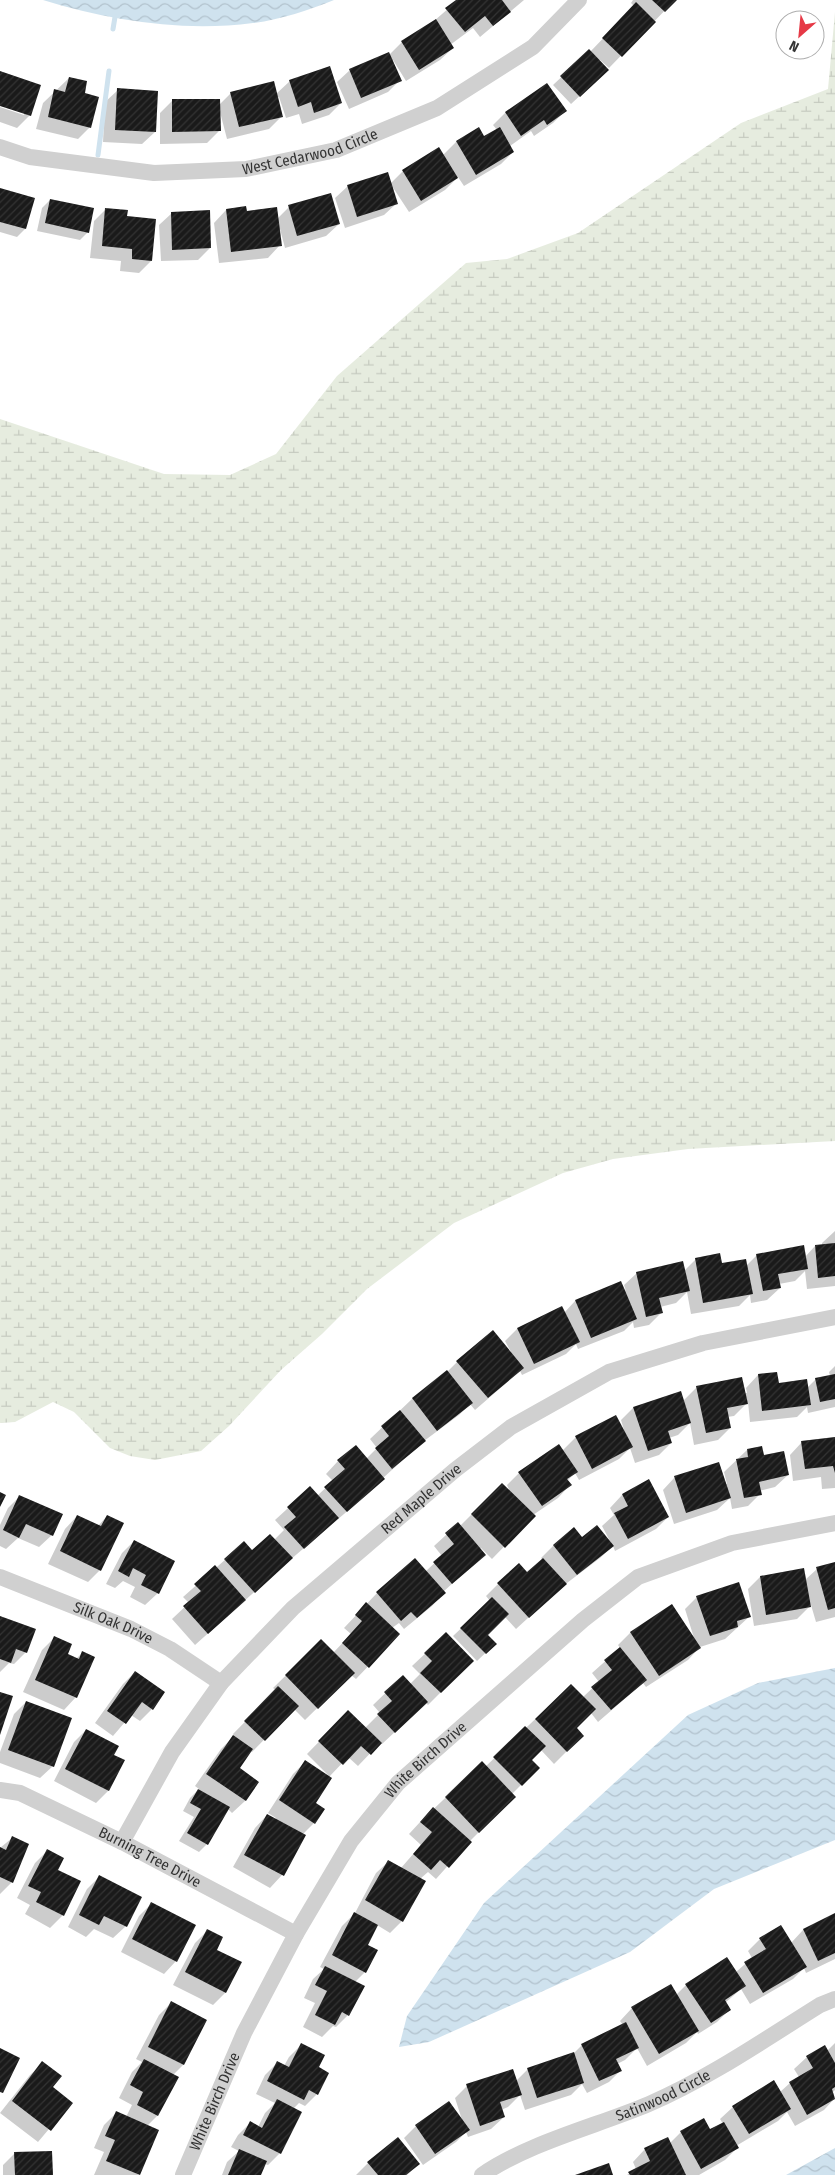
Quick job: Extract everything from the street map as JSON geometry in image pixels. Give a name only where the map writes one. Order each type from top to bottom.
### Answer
[{"type":"street","name":"West Cedarwood Circle","points":[[0,147],[30,157],[154,174],[246,169],[336,150],[437,108],[533,47],[579,0]]},
{"type":"street","name":"Red Maple Drive","points":[[122,1842],[172,1752],[221,1683],[293,1608],[455,1470],[510,1427],[609,1372],[703,1343],[835,1317]]},
{"type":"street","name":"White Birch Drive","points":[[184,2175],[211,2107],[244,2033],[296,1934],[352,1841],[398,1783],[583,1620],[638,1577],[732,1543],[835,1523]]},
{"type":"street","name":"Silk Oak Drive","points":[[0,1576],[131,1630],[170,1649],[221,1683]]},
{"type":"street","name":"Burning Tree Drive","points":[[0,1790],[20,1794],[122,1842],[296,1934]]},
{"type":"street","name":"Satinwood Circle","points":[[482,2175],[538,2146],[650,2104],[718,2068],[820,2006],[835,1999]]},
{"type":"green space","points":[[835,12],[835,1141],[688,1149],[613,1159],[563,1173],[454,1223],[367,1289],[322,1334],[281,1370],[229,1426],[201,1451],[155,1460],[130,1456],[110,1448],[74,1412],[53,1402],[15,1422],[0,1423],[0,419],[164,474],[230,475],[276,454],[337,376],[466,263],[507,259],[578,233],[741,123],[828,89]]},
{"type":"water","points":[[43,0],[334,0],[274,20],[200,26],[147,23],[121,19],[94,14]]},
{"type":"water","points":[[835,1668],[835,1840],[714,1889],[630,1952],[429,2042],[399,2047],[407,2016],[484,1903],[688,1715],[758,1683]]},
{"type":"water","points":[[835,2148],[835,2175],[786,2175]]},
{"type":"building","points":[[456,0],[502,0],[511,12],[493,26],[485,16],[465,32],[445,8]]},
{"type":"building","points":[[652,0],[677,0],[665,12]]},
{"type":"building","points":[[636,2],[656,22],[622,57],[602,38]]},
{"type":"building","points":[[436,19],[454,48],[419,70],[401,41]]},
{"type":"building","points":[[589,49],[609,70],[580,97],[560,76]]},
{"type":"building","points":[[389,52],[402,81],[361,98],[349,69]]},
{"type":"building","points":[[330,66],[342,103],[314,113],[311,102],[298,107],[289,80]]},
{"type":"building","points":[[0,71],[41,85],[31,116],[0,106]]},
{"type":"building","points":[[69,77],[87,81],[85,93],[99,97],[91,128],[48,117],[54,89],[65,92]]},
{"type":"building","points":[[274,81],[283,117],[239,127],[230,92]]},
{"type":"building","points":[[547,83],[567,111],[547,125],[544,120],[521,136],[505,112]]},
{"type":"building","points":[[117,88],[158,91],[156,132],[115,130]]},
{"type":"building","points":[[172,99],[220,99],[221,131],[172,132]]},
{"type":"building","points":[[479,127],[484,136],[500,127],[514,152],[476,175],[456,141]]},
{"type":"building","points":[[439,147],[458,178],[421,201],[402,170]]},
{"type":"building","points":[[388,172],[398,204],[357,217],[347,185]]},
{"type":"building","points":[[0,188],[35,198],[26,229],[0,222]]},
{"type":"building","points":[[331,193],[340,224],[297,236],[288,205]]},
{"type":"building","points":[[50,199],[94,208],[89,233],[45,223]]},
{"type":"building","points":[[246,206],[247,211],[277,207],[282,246],[231,252],[226,209]]},
{"type":"building","points":[[105,208],[128,210],[127,216],[156,219],[152,261],[132,259],[132,249],[102,246]]},
{"type":"building","points":[[210,210],[211,248],[172,250],[171,212]]},
{"type":"building","points":[[835,1243],[835,1276],[818,1278],[815,1245]]},
{"type":"building","points":[[804,1245],[808,1269],[778,1274],[781,1288],[763,1291],[756,1254]]},
{"type":"building","points":[[720,1253],[722,1263],[746,1259],[753,1294],[703,1303],[695,1258]]},
{"type":"building","points":[[683,1261],[690,1291],[659,1298],[663,1313],[646,1317],[636,1272]]},
{"type":"building","points":[[621,1281],[637,1319],[591,1338],[575,1300]]},
{"type":"building","points":[[562,1306],[580,1342],[534,1364],[517,1328]]},
{"type":"building","points":[[493,1330],[524,1368],[488,1398],[456,1361]]},
{"type":"building","points":[[447,1370],[473,1403],[437,1431],[412,1398]]},
{"type":"building","points":[[777,1372],[779,1383],[807,1379],[811,1405],[762,1411],[758,1374]]},
{"type":"building","points":[[835,1374],[835,1399],[820,1402],[815,1378]]},
{"type":"building","points":[[742,1377],[748,1404],[727,1408],[731,1428],[706,1433],[696,1386]]},
{"type":"building","points":[[681,1391],[691,1423],[668,1431],[672,1443],[648,1451],[633,1407]]},
{"type":"building","points":[[400,1410],[426,1441],[392,1469],[375,1448],[389,1436],[381,1426]]},
{"type":"building","points":[[616,1415],[633,1447],[592,1469],[575,1436]]},
{"type":"building","points":[[835,1437],[835,1473],[833,1466],[805,1469],[801,1441]]},
{"type":"building","points":[[559,1444],[578,1472],[567,1479],[572,1485],[542,1506],[518,1472]]},
{"type":"building","points":[[356,1445],[385,1479],[347,1512],[324,1487],[345,1469],[337,1460]]},
{"type":"building","points":[[762,1446],[764,1455],[784,1451],[789,1475],[759,1482],[762,1495],[744,1498],[736,1459],[748,1457],[747,1449]]},
{"type":"building","points":[[719,1462],[731,1498],[686,1513],[674,1476]]},
{"type":"building","points":[[649,1479],[669,1517],[628,1539],[614,1513],[628,1506],[622,1494]]},
{"type":"building","points":[[502,1483],[536,1516],[505,1548],[471,1514]]},
{"type":"building","points":[[310,1486],[339,1518],[304,1549],[284,1527],[296,1517],[287,1507]]},
{"type":"building","points":[[0,1492],[6,1495],[0,1507]]},
{"type":"building","points":[[19,1495],[63,1514],[53,1536],[26,1524],[19,1538],[3,1530]]},
{"type":"building","points":[[77,1515],[101,1526],[107,1515],[124,1523],[101,1571],[60,1551]]},
{"type":"building","points":[[458,1522],[486,1555],[452,1584],[433,1562],[454,1544],[445,1533]]},
{"type":"building","points":[[597,1525],[614,1546],[577,1575],[553,1545],[574,1527],[582,1537]]},
{"type":"building","points":[[270,1534],[293,1558],[255,1593],[224,1559],[244,1541],[252,1550]]},
{"type":"building","points":[[134,1540],[175,1561],[159,1594],[141,1585],[146,1575],[133,1568],[129,1577],[118,1571]]},
{"type":"building","points":[[415,1558],[446,1593],[417,1618],[411,1612],[401,1621],[376,1592]]},
{"type":"building","points":[[543,1558],[567,1584],[529,1618],[497,1583],[519,1563],[527,1572]]},
{"type":"building","points":[[835,1562],[835,1608],[828,1610],[816,1567]]},
{"type":"building","points":[[215,1565],[246,1600],[208,1634],[183,1606],[201,1591],[194,1584]]},
{"type":"building","points":[[804,1568],[811,1607],[766,1615],[760,1576]]},
{"type":"building","points":[[739,1582],[751,1617],[737,1621],[738,1627],[710,1636],[696,1596]]},
{"type":"building","points":[[492,1597],[509,1614],[488,1635],[497,1644],[486,1654],[460,1628]]},
{"type":"building","points":[[366,1602],[400,1634],[369,1668],[342,1643],[362,1621],[355,1615]]},
{"type":"building","points":[[672,1604],[701,1648],[659,1676],[630,1632]]},
{"type":"building","points":[[0,1616],[36,1629],[27,1653],[16,1649],[11,1663],[0,1659]]},
{"type":"building","points":[[446,1632],[474,1661],[441,1693],[420,1673],[432,1661],[424,1653]]},
{"type":"building","points":[[54,1636],[72,1644],[68,1654],[79,1659],[82,1651],[95,1657],[77,1698],[35,1680]]},
{"type":"building","points":[[321,1639],[355,1673],[318,1709],[285,1675]]},
{"type":"building","points":[[620,1647],[647,1680],[611,1710],[591,1687],[612,1670],[604,1660]]},
{"type":"building","points":[[135,1671],[165,1692],[153,1710],[142,1702],[126,1724],[107,1711]]},
{"type":"building","points":[[403,1675],[428,1702],[395,1733],[377,1714],[392,1701],[384,1692]]},
{"type":"building","points":[[571,1684],[596,1709],[577,1728],[584,1736],[567,1752],[535,1719]]},
{"type":"building","points":[[278,1686],[299,1706],[265,1741],[244,1721]]},
{"type":"building","points":[[0,1692],[13,1696],[0,1735]]},
{"type":"building","points":[[26,1701],[72,1718],[54,1767],[8,1750]]},
{"type":"building","points":[[348,1710],[382,1743],[371,1755],[361,1746],[343,1765],[318,1741]]},
{"type":"building","points":[[525,1726],[546,1746],[532,1760],[540,1768],[522,1786],[493,1757]]},
{"type":"building","points":[[86,1729],[119,1746],[114,1755],[125,1760],[109,1791],[65,1769]]},
{"type":"building","points":[[233,1735],[253,1749],[240,1768],[259,1782],[246,1801],[206,1774]]},
{"type":"building","points":[[305,1760],[332,1778],[316,1803],[325,1809],[315,1824],[279,1800]]},
{"type":"building","points":[[482,1761],[516,1797],[479,1833],[445,1797]]},
{"type":"building","points":[[198,1789],[230,1807],[208,1845],[187,1833],[201,1809],[190,1803]]},
{"type":"building","points":[[433,1807],[472,1842],[449,1868],[440,1860],[431,1870],[413,1854],[432,1832],[420,1822]]},
{"type":"building","points":[[267,1814],[306,1835],[284,1876],[244,1855]]},
{"type":"building","points":[[12,1836],[29,1844],[13,1883],[0,1877],[0,1847],[6,1850]]},
{"type":"building","points":[[47,1849],[64,1858],[58,1870],[81,1881],[64,1916],[36,1902],[41,1892],[28,1886]]},
{"type":"building","points":[[388,1860],[426,1881],[403,1922],[365,1900]]},
{"type":"building","points":[[99,1875],[142,1897],[127,1927],[104,1916],[99,1925],[79,1915]]},
{"type":"building","points":[[151,1902],[196,1925],[177,1962],[132,1939]]},
{"type":"building","points":[[354,1912],[378,1925],[368,1945],[378,1950],[366,1973],[332,1955]]},
{"type":"building","points":[[835,1913],[835,1953],[818,1961],[803,1929]]},
{"type":"building","points":[[781,1925],[807,1967],[763,1993],[744,1962],[766,1949],[759,1938]]},
{"type":"building","points":[[207,1929],[223,1937],[217,1950],[242,1962],[226,1993],[185,1972]]},
{"type":"building","points":[[727,1957],[746,1986],[725,2000],[731,2010],[711,2023],[685,1984]]},
{"type":"building","points":[[325,1966],[365,1986],[349,2016],[342,2012],[335,2025],[315,2015],[327,1991],[315,1985]]},
{"type":"building","points":[[671,1984],[699,2031],[659,2054],[631,2007]]},
{"type":"building","points":[[171,2001],[207,2020],[184,2065],[148,2047]]},
{"type":"building","points":[[626,2022],[639,2048],[616,2059],[622,2071],[599,2081],[581,2044]]},
{"type":"building","points":[[301,2043],[325,2055],[319,2067],[329,2073],[318,2095],[309,2090],[304,2100],[267,2081],[277,2061],[289,2067]]},
{"type":"building","points":[[825,2045],[835,2063],[835,2087],[832,2089],[835,2099],[807,2115],[789,2082],[813,2068],[806,2056]]},
{"type":"building","points":[[0,2048],[20,2058],[3,2093],[0,2092]]},
{"type":"building","points":[[574,2052],[584,2083],[537,2098],[527,2068]]},
{"type":"building","points":[[144,2059],[179,2077],[158,2116],[137,2105],[143,2092],[130,2085]]},
{"type":"building","points":[[42,2061],[62,2076],[53,2087],[73,2103],[51,2131],[12,2101]]},
{"type":"building","points":[[513,2069],[522,2095],[500,2102],[505,2117],[480,2126],[466,2084]]},
{"type":"building","points":[[774,2080],[791,2109],[749,2134],[732,2106]]},
{"type":"building","points":[[277,2099],[302,2112],[281,2154],[243,2135],[250,2121],[262,2128]]},
{"type":"building","points":[[449,2101],[470,2130],[435,2154],[415,2125]]},
{"type":"building","points":[[116,2111],[159,2130],[140,2175],[106,2161],[115,2140],[105,2136]]},
{"type":"building","points":[[704,2118],[710,2129],[724,2122],[739,2148],[701,2169],[680,2131]]},
{"type":"building","points":[[398,2137],[420,2164],[406,2175],[378,2175],[367,2162]]},
{"type":"building","points":[[668,2137],[686,2175],[630,2175],[628,2172],[650,2161],[644,2148]]},
{"type":"building","points":[[239,2149],[267,2161],[261,2175],[228,2175]]},
{"type":"building","points":[[52,2151],[53,2175],[15,2175],[14,2152]]},
{"type":"building","points":[[609,2163],[613,2175],[575,2175]]},
{"type":"waterway","points":[[113,29],[115,17]]},
{"type":"waterway","points":[[98,155],[109,71]]}]
